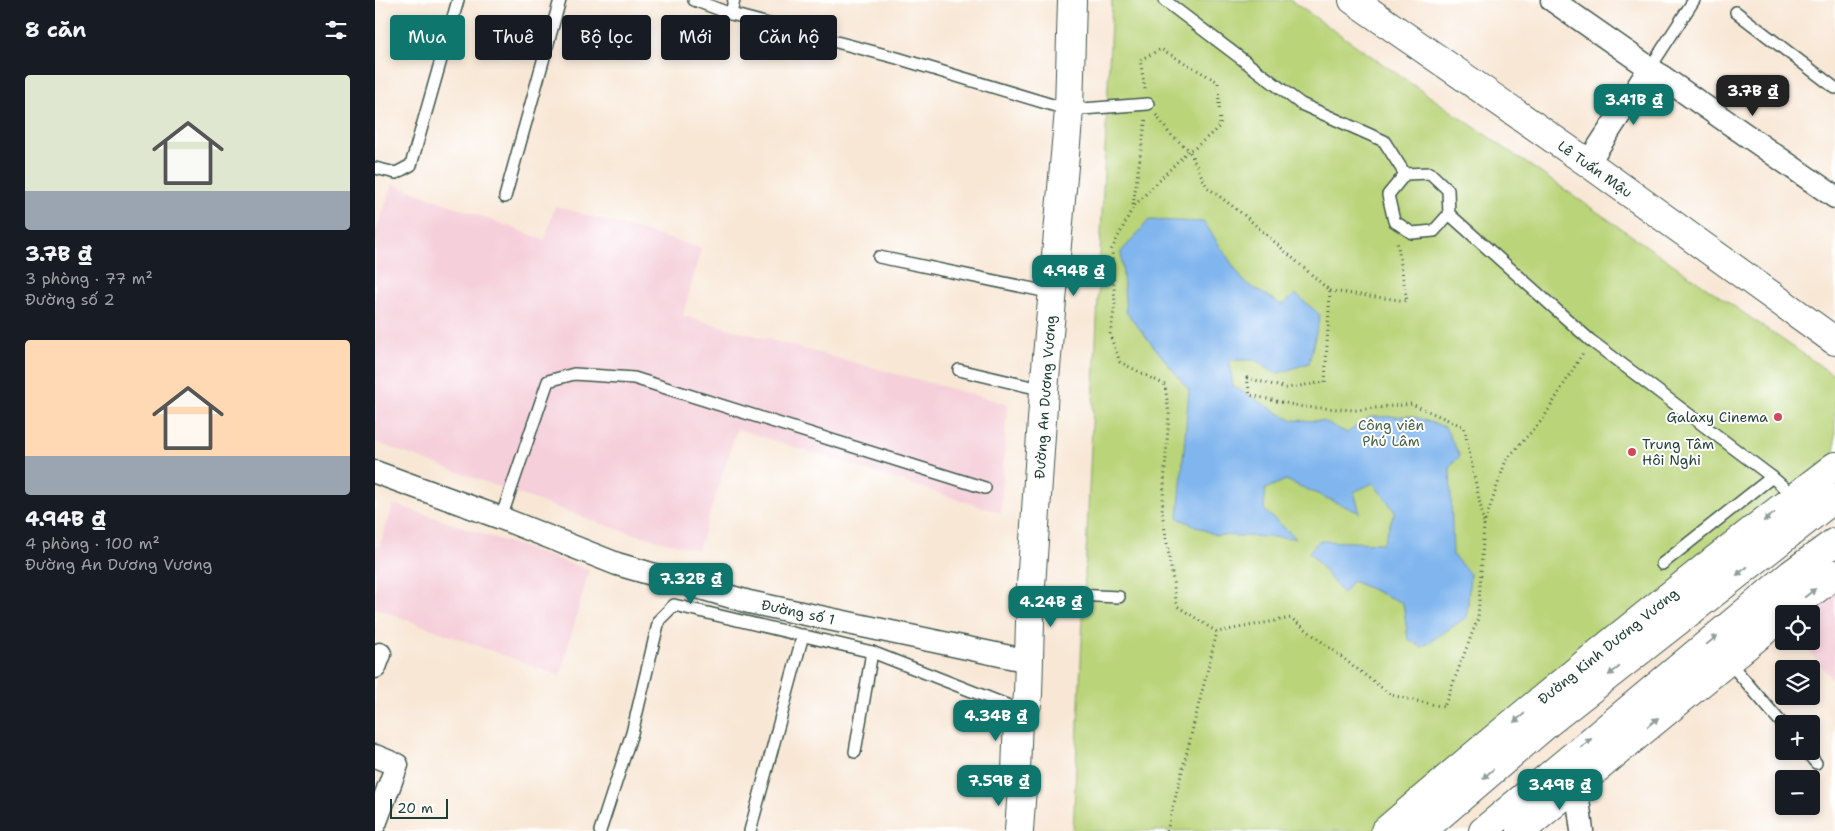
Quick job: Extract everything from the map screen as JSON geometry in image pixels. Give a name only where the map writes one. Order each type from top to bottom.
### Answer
[{"type":"main road","name":"Đường An Dương Vương","points":[[1019,831],[1022,787],[1016,772],[1017,704],[1029,661],[1031,593],[1045,390],[1069,110],[1072,0]]},
{"type":"main road","name":"Lê Tuấn Mậu","points":[[1353,0],[1588,163],[1835,341]]},
{"type":"main road","name":"Đường Kinh Dương Vương","points":[[1422,831],[1803,507],[1835,466]]},
{"type":"main road","name":"Đường Kinh Dương Vương","points":[[1385,831],[1477,752],[1803,507],[1835,498]]},
{"type":"main road","points":[[1483,831],[1791,574],[1835,543],[1803,507]]},
{"type":"main road","points":[[1795,605],[1835,574]]},
{"type":"main road","points":[[1521,831],[1575,784],[1775,622]]},
{"type":"street","points":[[1552,0],[1835,197]]},
{"type":"street","points":[[1588,163],[1649,68]]},
{"type":"street","name":"Đường số 1","points":[[375,472],[501,518],[617,564],[749,602],[1029,661]]},
{"type":"street","points":[[375,756],[397,765],[375,824]]},
{"type":"street","points":[[1575,784],[1582,831]]},
{"type":"lane","points":[[375,168],[396,174],[411,165],[458,0]]},
{"type":"lane","points":[[505,197],[560,0]]},
{"type":"lane","points":[[694,0],[731,14],[897,58],[1069,110],[1148,104]]},
{"type":"lane","points":[[731,14],[733,0]]},
{"type":"lane","points":[[1165,0],[1301,104],[1384,141],[1405,174]]},
{"type":"lane","points":[[1649,68],[1694,0]]},
{"type":"lane","points":[[1736,12],[1835,88]]},
{"type":"lane","points":[[1430,173],[1448,190],[1449,214],[1434,230],[1412,233],[1394,221],[1388,195],[1405,174],[1430,173]]},
{"type":"lane","points":[[1449,214],[1590,340],[1772,476],[1803,507]]},
{"type":"lane","points":[[879,257],[1053,293]]},
{"type":"lane","points":[[959,370],[1045,390]]},
{"type":"lane","points":[[501,518],[549,381],[573,374],[634,378],[985,488]]},
{"type":"lane","points":[[1662,564],[1772,476]]},
{"type":"lane","points":[[1031,593],[1119,597]]},
{"type":"lane","points":[[600,831],[632,733],[659,620],[674,605],[872,652],[1017,704]]},
{"type":"lane","points":[[750,831],[803,635]]},
{"type":"lane","points":[[855,752],[872,652]]},
{"type":"lane","points":[[1728,661],[1775,716]]},
{"type":"path","points":[[1133,207],[1189,150],[1195,148],[1220,126],[1219,82],[1161,48]]},
{"type":"path","points":[[1148,104],[1133,207],[1113,249],[1115,305],[1110,335],[1120,362],[1165,385],[1169,414],[1162,512],[1177,606],[1217,632],[1291,618],[1391,695],[1443,707],[1478,618],[1484,525],[1506,460],[1543,420],[1590,340]]},
{"type":"path","points":[[1189,150],[1207,187],[1244,215],[1330,291],[1407,301],[1394,221]]},
{"type":"path","points":[[1330,291],[1325,382],[1286,388],[1247,378],[1250,395],[1303,407],[1356,410],[1413,404],[1464,427],[1484,525]]},
{"type":"path","points":[[1167,831],[1217,632]]},
{"type":"shaded area","points":[[393,184],[545,240],[555,206],[701,248],[683,316],[1007,404],[1001,513],[737,429],[698,550],[619,530],[375,442],[375,233]]},
{"type":"shaded area","points":[[394,504],[589,570],[560,676],[375,608],[375,546],[379,547]]},
{"type":"shaded area","points":[[1835,589],[1835,682],[1820,664],[1820,660],[1816,660],[1808,650],[1820,650],[1820,605],[1816,605]]},
{"type":"green space","name":"Công viên Phú Lâm","points":[[1112,0],[1290,0],[1835,376],[1835,458],[1376,831],[1073,831]]},
{"type":"water","points":[[1149,220],[1204,222],[1244,282],[1282,305],[1296,294],[1320,315],[1309,363],[1276,374],[1255,360],[1229,360],[1233,386],[1291,420],[1323,421],[1347,433],[1370,417],[1412,416],[1445,427],[1460,456],[1450,466],[1453,555],[1470,574],[1467,617],[1422,647],[1408,639],[1403,603],[1352,581],[1343,594],[1309,552],[1319,541],[1383,543],[1395,511],[1373,483],[1354,492],[1360,513],[1286,480],[1265,489],[1264,510],[1296,538],[1215,535],[1178,518],[1189,390],[1126,312],[1121,252]]},
{"type":"place","name":"Galaxy Cinema","points":[[1778,417]]},
{"type":"place","name":"Trung Tâm Hôi Nghi","points":[[1632,452]]}]
